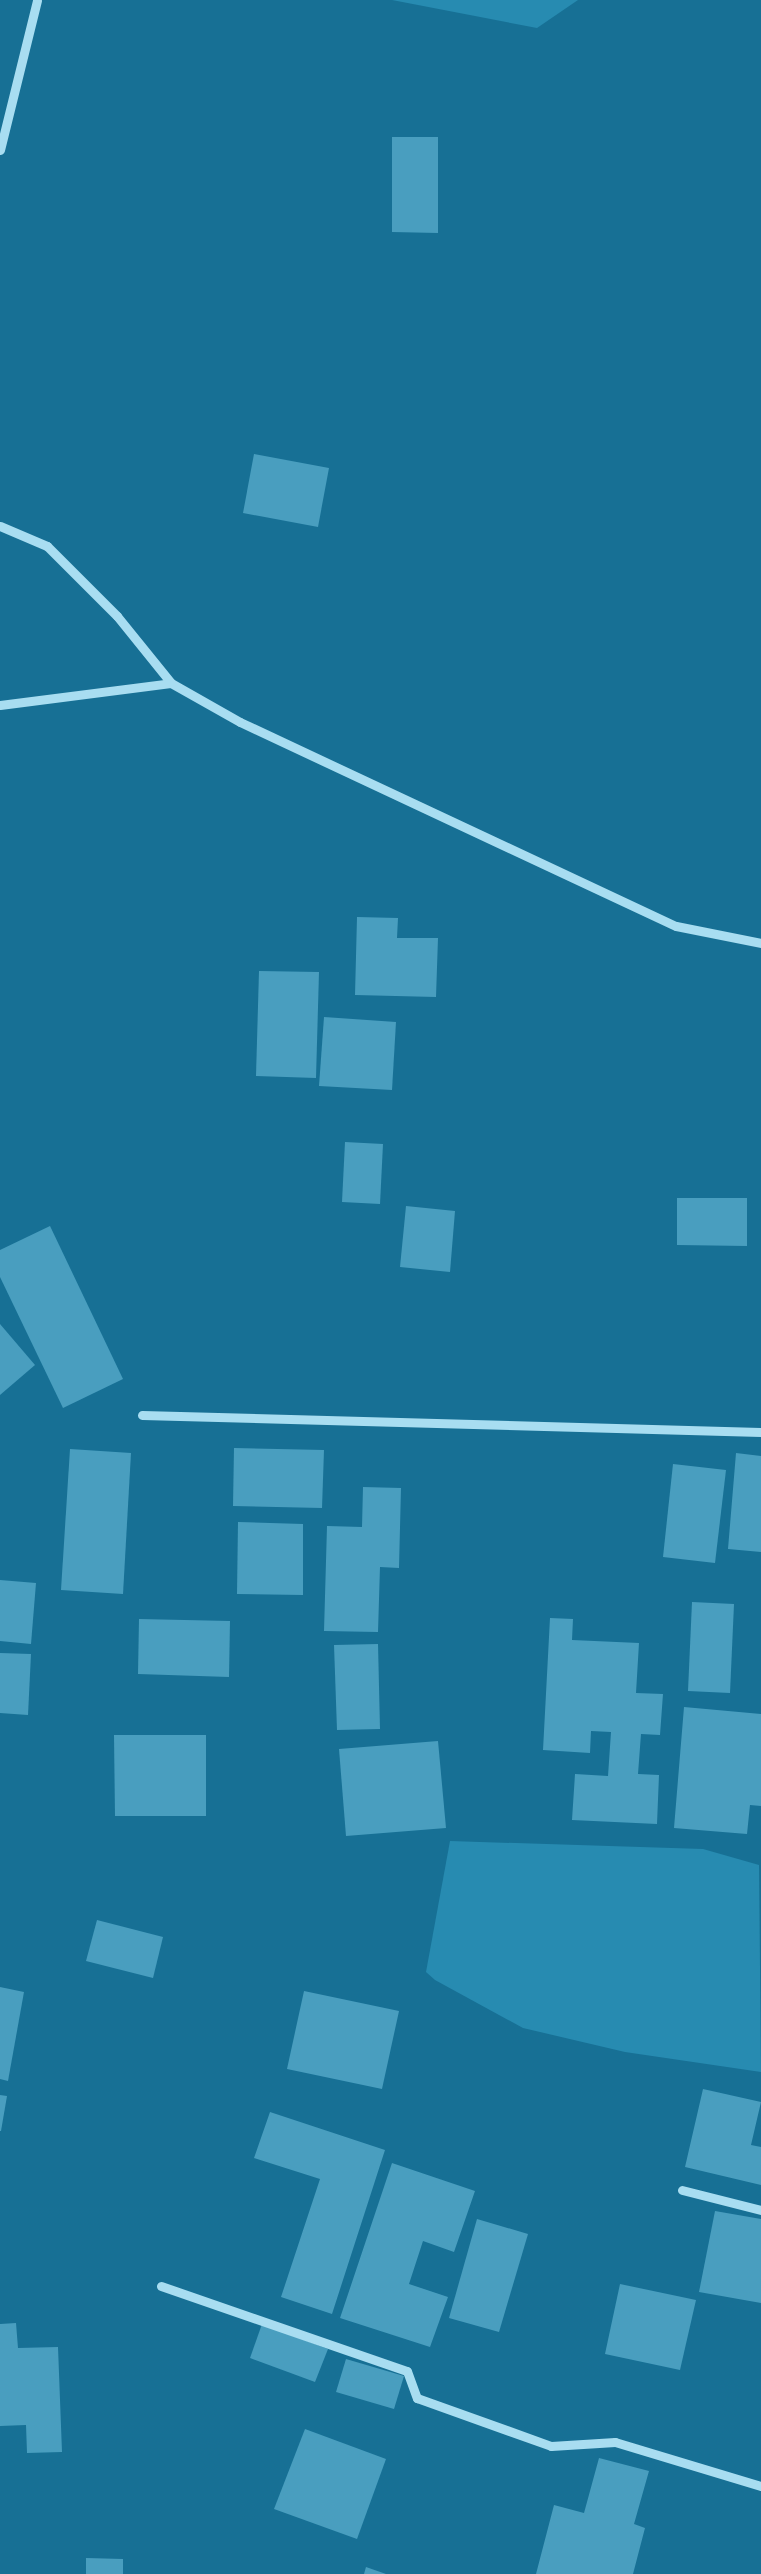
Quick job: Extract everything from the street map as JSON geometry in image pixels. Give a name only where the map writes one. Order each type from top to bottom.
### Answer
[{"type":"street","points":[[0,150],[37,0]]},
{"type":"street","points":[[0,526],[47,546],[117,616],[171,683],[240,722],[676,926],[761,943]]},
{"type":"street","points":[[0,705],[171,683]]},
{"type":"street","points":[[142,1415],[761,1432]]},
{"type":"street","points":[[682,2190],[761,2210]]},
{"type":"street","points":[[161,2286],[407,2371],[417,2398],[551,2446],[615,2442],[761,2486]]},
{"type":"shaded area","points":[[392,0],[578,0],[537,28]]},
{"type":"shaded area","points":[[450,1841],[703,1849],[759,1865],[761,2072],[625,2052],[523,2028],[435,1980],[426,1972]]},
{"type":"building","points":[[392,137],[438,137],[438,233],[392,232]]},
{"type":"building","points":[[254,454],[329,468],[318,527],[243,513]]},
{"type":"building","points":[[357,917],[398,918],[397,938],[438,938],[436,997],[355,995]]},
{"type":"building","points":[[259,971],[319,972],[316,1078],[256,1076]]},
{"type":"building","points":[[324,1017],[396,1022],[392,1090],[319,1086]]},
{"type":"building","points":[[345,1142],[383,1144],[380,1204],[342,1202]]},
{"type":"building","points":[[677,1198],[747,1198],[747,1246],[677,1245]]},
{"type":"building","points":[[406,1206],[455,1211],[450,1272],[400,1267]]},
{"type":"building","points":[[50,1226],[123,1379],[63,1408],[0,1277],[0,1250]]},
{"type":"building","points":[[0,1324],[35,1365],[0,1395]]},
{"type":"building","points":[[234,1448],[324,1450],[322,1508],[233,1506]]},
{"type":"building","points":[[70,1449],[131,1453],[123,1594],[61,1590]]},
{"type":"building","points":[[736,1453],[761,1456],[761,1552],[728,1549]]},
{"type":"building","points":[[673,1464],[726,1470],[715,1563],[663,1557]]},
{"type":"building","points":[[363,1487],[401,1488],[399,1568],[380,1567],[378,1632],[324,1631],[327,1526],[362,1527]]},
{"type":"building","points":[[238,1522],[303,1524],[303,1595],[237,1594]]},
{"type":"building","points":[[0,1580],[36,1583],[31,1644],[0,1641]]},
{"type":"building","points":[[692,1602],[734,1604],[730,1693],[688,1691]]},
{"type":"building","points":[[550,1618],[573,1619],[572,1640],[639,1643],[636,1693],[663,1694],[660,1735],[641,1734],[638,1774],[659,1775],[657,1824],[572,1820],[575,1774],[608,1776],[611,1732],[591,1731],[590,1753],[543,1750]]},
{"type":"building","points":[[139,1619],[230,1621],[229,1677],[138,1674]]},
{"type":"building","points":[[378,1644],[380,1729],[337,1730],[334,1645]]},
{"type":"building","points":[[0,1653],[31,1654],[28,1715],[0,1713]]},
{"type":"building","points":[[684,1707],[761,1714],[761,1806],[750,1805],[747,1834],[674,1828]]},
{"type":"building","points":[[114,1735],[206,1735],[206,1816],[115,1816]]},
{"type":"building","points":[[438,1741],[446,1828],[346,1836],[339,1749]]},
{"type":"building","points":[[97,1920],[163,1937],[153,1978],[86,1961]]},
{"type":"building","points":[[0,1987],[24,1992],[8,2081],[0,2079]]},
{"type":"building","points":[[304,1991],[399,2011],[382,2089],[287,2069]]},
{"type":"building","points":[[703,2089],[761,2102],[751,2145],[761,2147],[761,2185],[685,2167]]},
{"type":"building","points":[[0,2095],[7,2096],[1,2131],[0,2131]]},
{"type":"building","points":[[270,2112],[385,2150],[332,2314],[281,2297],[320,2179],[254,2158]]},
{"type":"building","points":[[392,2163],[475,2191],[454,2252],[423,2241],[409,2284],[448,2297],[430,2347],[340,2318]]},
{"type":"building","points":[[715,2211],[761,2219],[761,2303],[699,2292]]},
{"type":"building","points":[[477,2219],[528,2234],[499,2332],[449,2318]]},
{"type":"building","points":[[620,2284],[696,2300],[680,2370],[605,2354]]},
{"type":"building","points":[[16,2323],[18,2348],[58,2347],[62,2452],[27,2453],[26,2425],[0,2426],[0,2324]]},
{"type":"building","points":[[262,2324],[328,2349],[315,2382],[250,2358]]},
{"type":"building","points":[[346,2359],[404,2376],[394,2409],[336,2392]]},
{"type":"building","points":[[305,2429],[386,2459],[357,2539],[274,2509]]},
{"type":"building","points":[[599,2458],[649,2471],[634,2524],[645,2528],[633,2574],[536,2574],[554,2505],[584,2513]]},
{"type":"building","points":[[86,2558],[123,2559],[123,2574],[86,2574]]},
{"type":"building","points":[[366,2567],[386,2574],[364,2574]]}]
